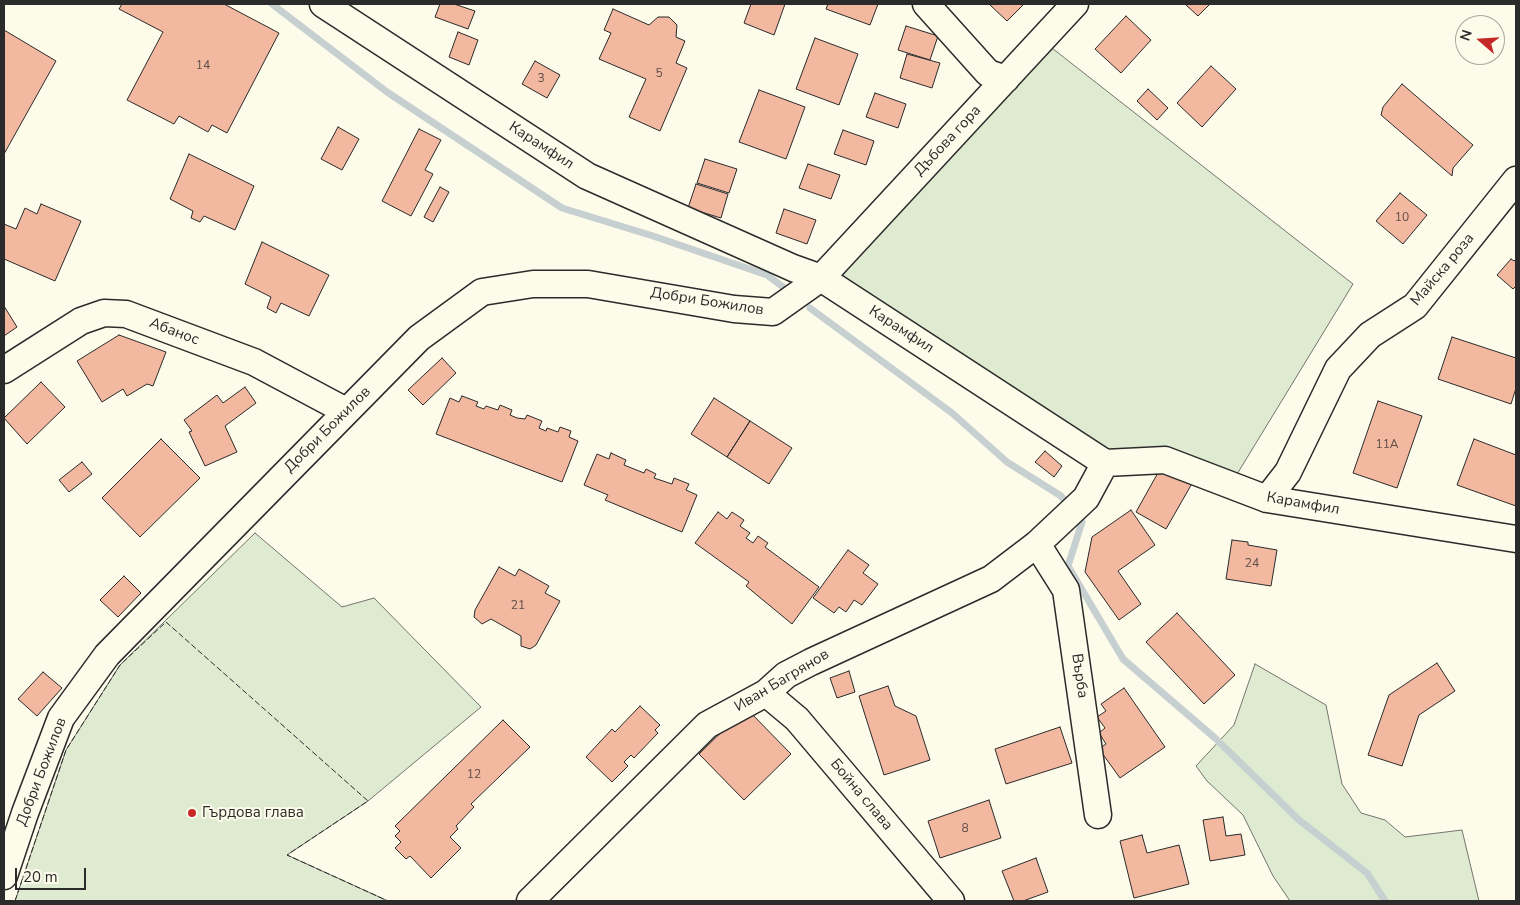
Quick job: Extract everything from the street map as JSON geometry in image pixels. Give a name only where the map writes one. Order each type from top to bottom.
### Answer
[{"type":"street","name":"Карамфил","points":[[323,4],[587,176],[793,268],[821,278],[1105,464],[1165,460],[1267,499],[1516,539]]},
{"type":"street","points":[[926,4],[988,73],[1006,79]]},
{"type":"street","name":"Дъбова гора","points":[[821,278],[1075,4]]},
{"type":"street","name":"Майска роза","points":[[1267,499],[1288,472],[1338,370],[1370,335],[1415,306],[1516,180]]},
{"type":"street","name":"Добри Божилов","points":[[4,876],[25,813],[61,718],[107,655],[420,338],[482,292],[533,284],[588,284],[734,309],[773,312],[821,278]]},
{"type":"street","name":"Абанос","points":[[4,370],[81,320],[104,313],[126,314],[254,362],[346,411]]},
{"type":"street","name":"Иван Багрянов","points":[[530,901],[708,725],[766,693],[786,675],[811,662],[991,579],[1037,544],[1086,498],[1105,464]]},
{"type":"street","name":"Върба","points":[[1037,544],[1066,590],[1098,815]]},
{"type":"street","name":"Бойна слава","points":[[766,693],[797,719],[951,901]]},
{"type":"green space","points":[[1043,41],[1353,284],[1231,484],[1105,463],[821,278]]},
{"type":"green space","points":[[255,533],[342,607],[374,598],[481,707],[368,801],[287,855],[388,901],[15,901],[66,750],[120,665]]},
{"type":"green space","points":[[1255,664],[1326,705],[1342,784],[1361,813],[1385,820],[1405,837],[1462,830],[1479,901],[1290,901],[1273,876],[1243,815],[1207,781],[1196,766],[1234,725]]},
{"type":"building","points":[[122,4],[224,4],[279,33],[227,133],[212,125],[208,132],[179,116],[174,124],[127,100],[163,32],[119,9]]},
{"type":"building","points":[[440,4],[454,4],[475,11],[468,29],[435,17]]},
{"type":"building","points":[[751,4],[785,4],[774,35],[744,23]]},
{"type":"building","points":[[828,4],[878,4],[870,25],[826,9]]},
{"type":"building","points":[[989,4],[1024,4],[1007,21]]},
{"type":"building","points":[[1185,4],[1210,4],[1198,16]]},
{"type":"building","points":[[613,9],[649,25],[658,17],[669,17],[677,25],[676,37],[685,41],[676,63],[687,68],[660,131],[629,117],[646,79],[599,59],[611,33],[604,30]]},
{"type":"building","points":[[1126,16],[1151,40],[1121,73],[1095,49]]},
{"type":"building","points":[[906,26],[938,36],[930,60],[898,50]]},
{"type":"building","points":[[4,30],[56,61],[4,154]]},
{"type":"building","points":[[458,32],[478,40],[469,65],[449,57]]},
{"type":"building","points":[[815,38],[858,54],[839,105],[796,89]]},
{"type":"building","points":[[907,54],[940,63],[932,88],[900,78]]},
{"type":"building","points":[[535,61],[560,75],[547,98],[522,84]]},
{"type":"building","points":[[1211,66],[1236,89],[1202,127],[1177,103]]},
{"type":"building","points":[[1402,84],[1473,145],[1453,168],[1452,176],[1381,115],[1383,107]]},
{"type":"building","points":[[1148,89],[1168,108],[1157,120],[1137,101]]},
{"type":"building","points":[[759,90],[805,107],[786,159],[739,142]]},
{"type":"building","points":[[875,93],[906,104],[898,128],[866,117]]},
{"type":"building","points":[[338,127],[359,139],[342,170],[321,159]]},
{"type":"building","points":[[419,129],[441,140],[425,170],[433,174],[411,216],[382,201]]},
{"type":"building","points":[[843,130],[874,141],[866,165],[834,154]]},
{"type":"building","points":[[189,154],[254,186],[235,230],[204,216],[200,222],[191,218],[193,211],[170,199]]},
{"type":"building","points":[[705,159],[737,169],[729,193],[697,183]]},
{"type":"building","points":[[808,164],[840,175],[831,199],[799,188]]},
{"type":"building","points":[[696,184],[728,194],[721,218],[688,208]]},
{"type":"building","points":[[440,187],[449,192],[433,222],[424,217]]},
{"type":"building","points":[[1400,193],[1427,215],[1403,244],[1376,221]]},
{"type":"building","points":[[41,204],[81,221],[55,281],[4,259],[4,224],[16,229],[25,208],[37,214]]},
{"type":"building","points":[[784,209],[816,220],[807,244],[776,233]]},
{"type":"building","points":[[262,242],[329,275],[309,316],[281,303],[276,313],[267,308],[271,297],[245,284]]},
{"type":"building","points":[[1511,259],[1514,261],[1516,259],[1516,286],[1513,289],[1497,275]]},
{"type":"building","points":[[4,306],[17,327],[4,336]]},
{"type":"building","points":[[119,335],[166,352],[153,386],[147,384],[127,396],[123,389],[102,402],[77,361]]},
{"type":"building","points":[[1452,337],[1516,358],[1516,388],[1511,404],[1438,379]]},
{"type":"building","points":[[442,358],[456,373],[423,405],[408,390]]},
{"type":"building","points":[[41,382],[65,407],[27,444],[4,418]]},
{"type":"building","points":[[245,387],[256,403],[225,426],[237,452],[205,466],[189,432],[192,431],[184,420],[217,395],[223,403]]},
{"type":"building","points":[[462,396],[478,402],[476,406],[484,409],[486,406],[498,410],[500,405],[512,410],[510,415],[517,418],[525,419],[527,415],[542,421],[539,428],[546,431],[547,428],[558,432],[560,427],[571,431],[569,437],[578,441],[562,482],[436,434],[450,398],[459,402]]},
{"type":"building","points":[[714,398],[750,421],[727,457],[691,434]]},
{"type":"building","points":[[1378,401],[1422,416],[1397,488],[1353,473]]},
{"type":"building","points":[[750,421],[792,448],[769,484],[727,457]]},
{"type":"building","points":[[161,439],[200,478],[140,537],[102,498]]},
{"type":"building","points":[[1474,439],[1516,455],[1516,506],[1457,485]]},
{"type":"building","points":[[1045,451],[1062,466],[1054,477],[1035,462]]},
{"type":"building","points":[[611,453],[626,460],[624,465],[644,473],[646,469],[656,474],[654,478],[672,484],[674,478],[689,484],[686,490],[697,495],[682,532],[605,500],[608,495],[584,485],[597,454],[609,459]]},
{"type":"building","points":[[82,462],[92,474],[69,492],[59,480]]},
{"type":"building","points":[[1164,462],[1194,480],[1166,529],[1136,512]]},
{"type":"building","points":[[1131,510],[1155,545],[1118,571],[1141,604],[1119,620],[1085,572],[1092,537]]},
{"type":"building","points":[[718,512],[727,519],[732,512],[744,520],[740,526],[750,533],[746,538],[753,543],[758,536],[768,543],[765,547],[819,587],[792,624],[746,586],[749,582],[695,543]]},
{"type":"building","points":[[1232,540],[1248,542],[1248,545],[1277,550],[1271,586],[1226,579]]},
{"type":"building","points":[[848,550],[869,565],[863,573],[878,584],[862,605],[854,600],[846,612],[839,607],[834,613],[813,598]]},
{"type":"building","points":[[499,567],[515,576],[519,569],[549,586],[545,593],[560,601],[536,645],[530,649],[521,646],[521,636],[491,619],[482,624],[474,617],[475,610]]},
{"type":"building","points":[[124,576],[141,593],[118,617],[100,600]]},
{"type":"building","points":[[1177,613],[1235,675],[1204,704],[1146,642]]},
{"type":"building","points":[[1437,663],[1455,691],[1419,715],[1402,766],[1368,755],[1389,695]]},
{"type":"building","points":[[849,671],[855,692],[837,698],[830,678]]},
{"type":"building","points":[[43,672],[62,688],[37,716],[18,699]]},
{"type":"building","points":[[888,686],[895,706],[916,716],[930,760],[884,775],[859,696]]},
{"type":"building","points":[[1124,688],[1165,747],[1120,778],[1099,749],[1106,744],[1099,733],[1105,728],[1097,717],[1106,711],[1101,704]]},
{"type":"building","points":[[640,706],[660,725],[655,730],[658,733],[634,758],[631,755],[624,762],[628,766],[612,782],[586,757],[612,729],[615,732]]},
{"type":"building","points":[[746,708],[791,754],[744,800],[699,754]]},
{"type":"building","points":[[503,720],[530,747],[471,804],[474,807],[456,826],[458,829],[450,837],[461,848],[431,878],[410,856],[406,859],[395,848],[401,842],[395,836],[400,831],[395,826]]},
{"type":"building","points":[[1060,727],[1072,763],[1006,784],[995,749]]},
{"type":"building","points":[[989,800],[1001,838],[940,858],[928,821]]},
{"type":"building","points":[[1223,817],[1226,836],[1241,834],[1245,855],[1210,861],[1203,820]]},
{"type":"building","points":[[1142,835],[1147,853],[1179,845],[1189,884],[1134,898],[1120,841]]},
{"type":"building","points":[[1036,858],[1048,892],[1023,901],[1014,901],[1002,871]]},
{"type":"waterway","points":[[272,4],[387,92],[562,208],[653,236],[767,275],[787,290]]},
{"type":"waterway","points":[[810,308],[952,413],[1007,462],[1061,496],[1069,506]]},
{"type":"waterway","points":[[1076,515],[1082,522],[1068,566],[1123,659],[1215,738],[1299,820],[1367,873],[1385,901]]},
{"type":"fence","points":[[15,901],[66,750],[120,665],[166,622],[368,801],[287,855],[388,901]]},
{"type":"place","name":"Гърдова глава","points":[[192,813]]}]
